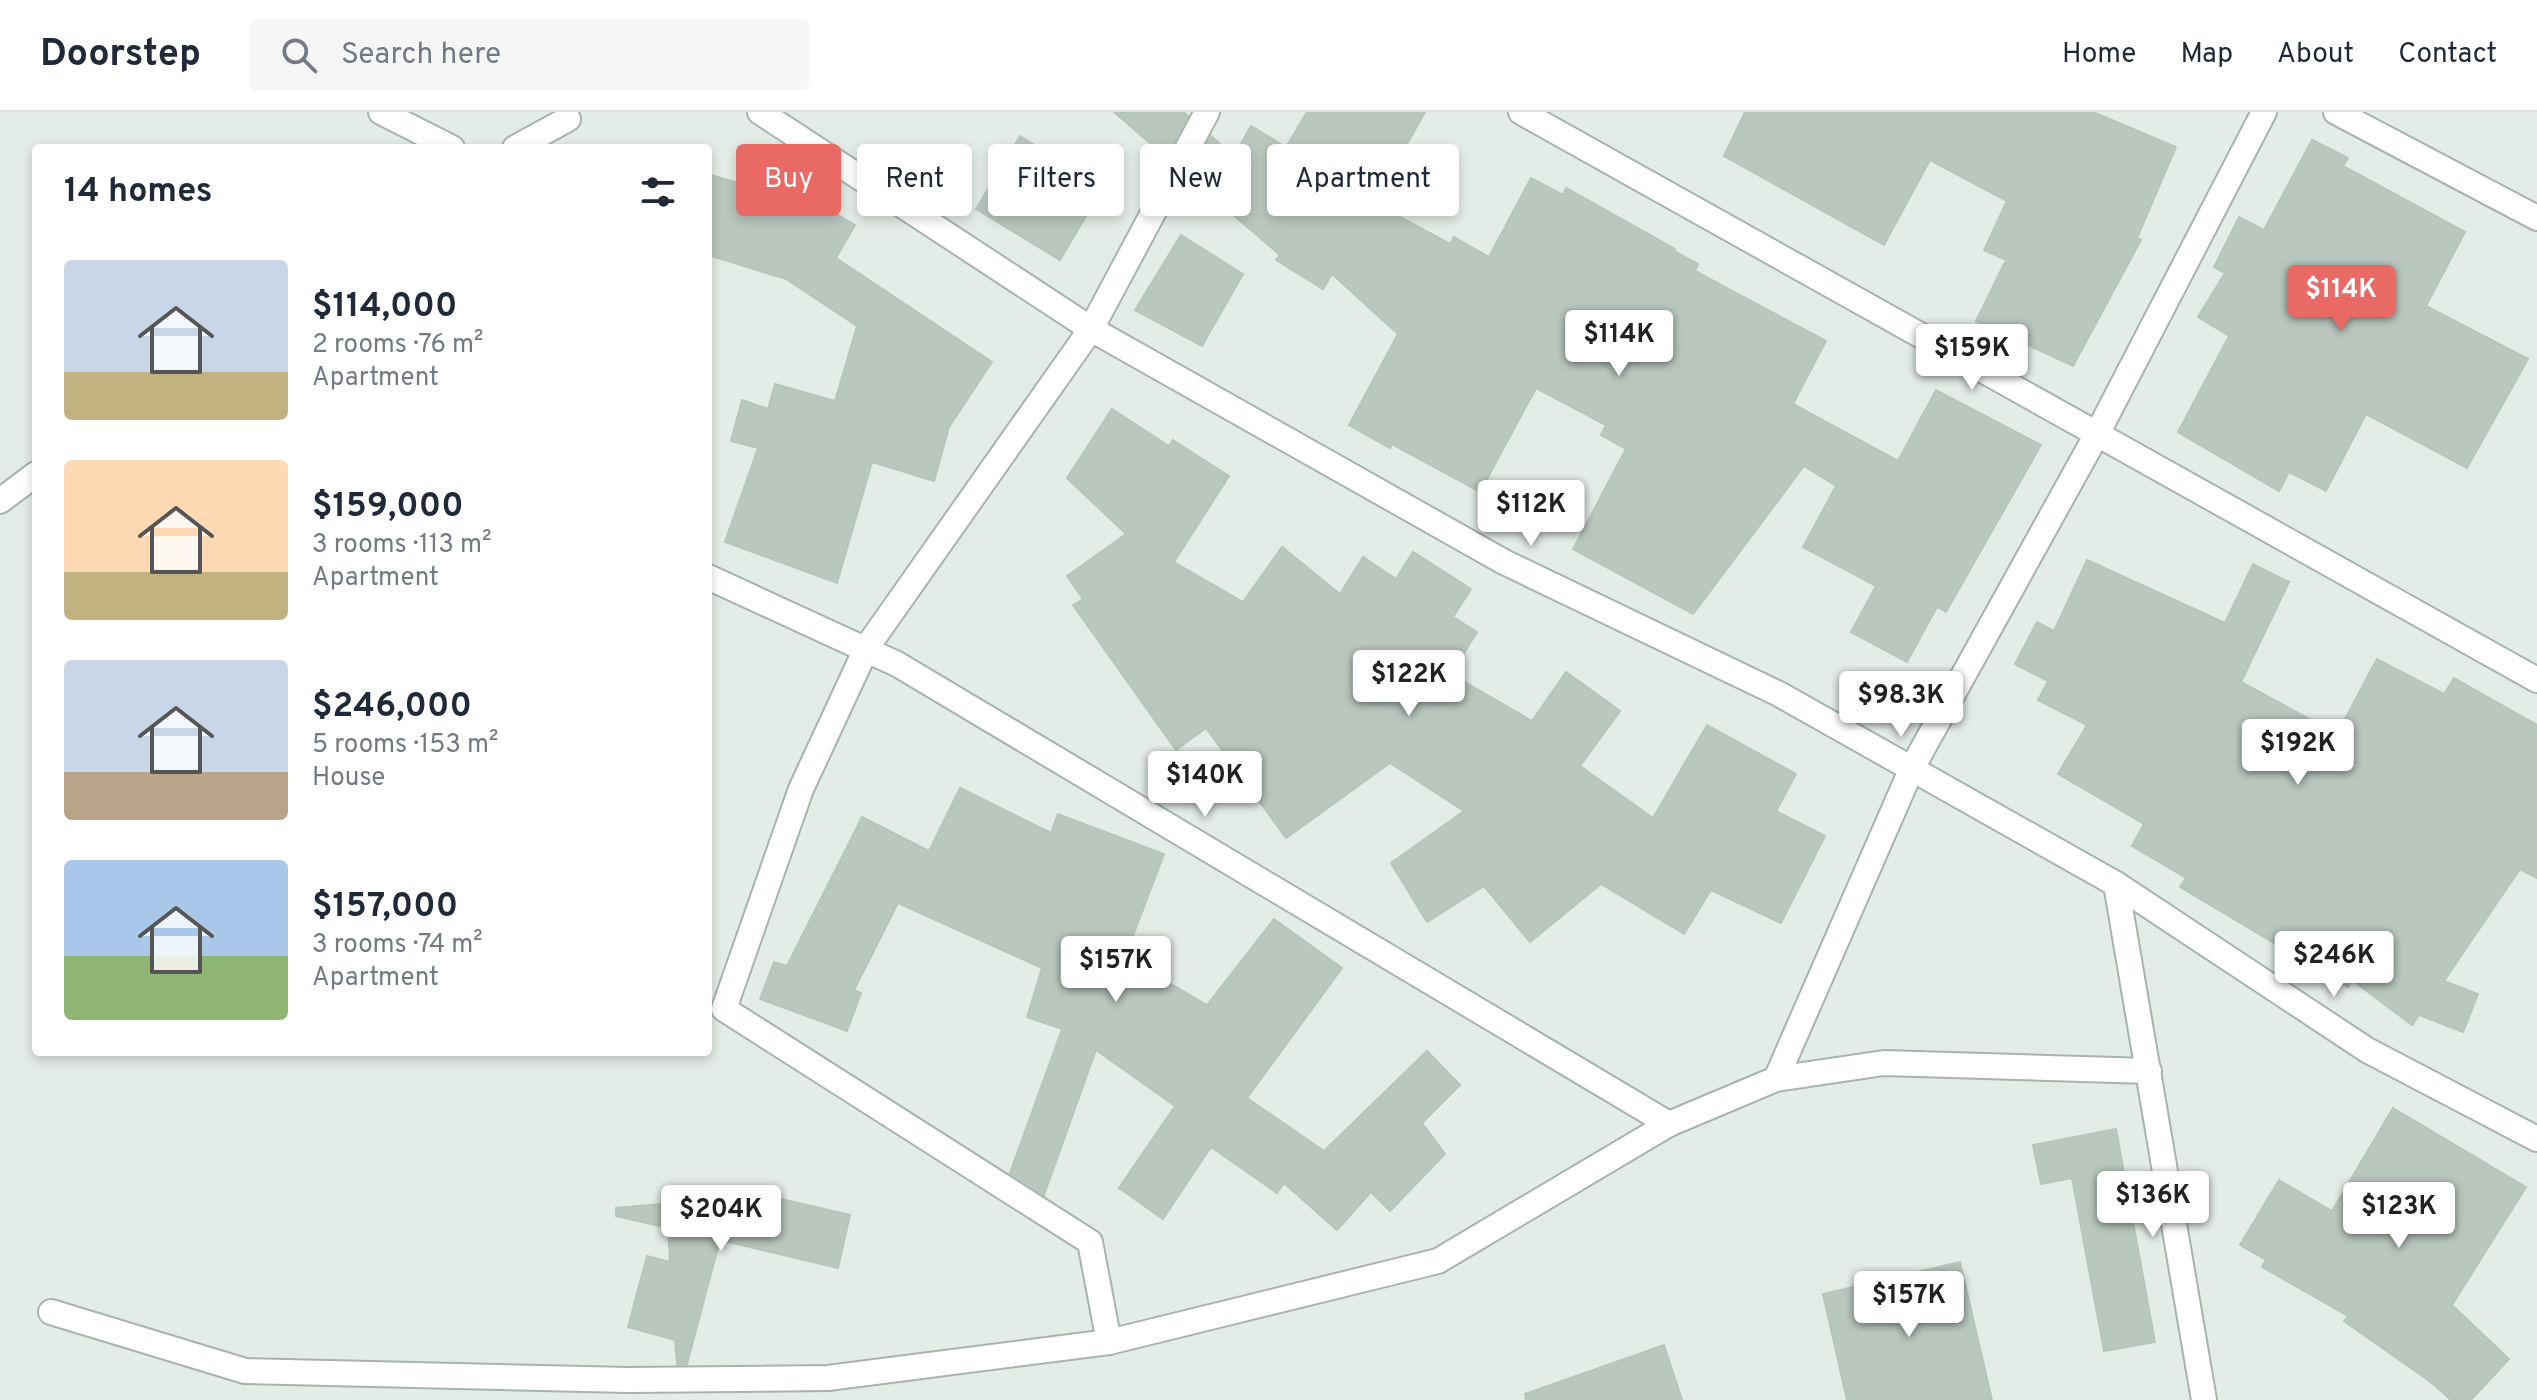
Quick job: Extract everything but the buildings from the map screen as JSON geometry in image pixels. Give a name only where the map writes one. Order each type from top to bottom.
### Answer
[{"type":"street","points":[[381,112],[444,144]]},
{"type":"street","points":[[760,112],[1091,329],[1504,562],[1779,694],[1912,768],[2116,884],[2367,1050],[2537,1139]]},
{"type":"street","points":[[1109,1342],[1090,1242],[724,1009],[801,789],[867,647],[1091,329],[1207,112]]},
{"type":"street","points":[[1521,112],[2537,680]]},
{"type":"street","points":[[1776,1079],[1912,768],[2097,434],[2264,112]]},
{"type":"street","points":[[2336,112],[2537,218]]},
{"type":"street","points":[[522,144],[568,119]]},
{"type":"street","points":[[0,501],[32,477]]},
{"type":"street","points":[[712,579],[867,647],[1669,1124]]},
{"type":"street","points":[[2116,884],[2204,1400]]},
{"type":"street","points":[[51,1312],[245,1371],[628,1380],[828,1378],[1109,1342],[1438,1261],[1669,1124],[1776,1079],[1884,1063],[2149,1071]]}]
